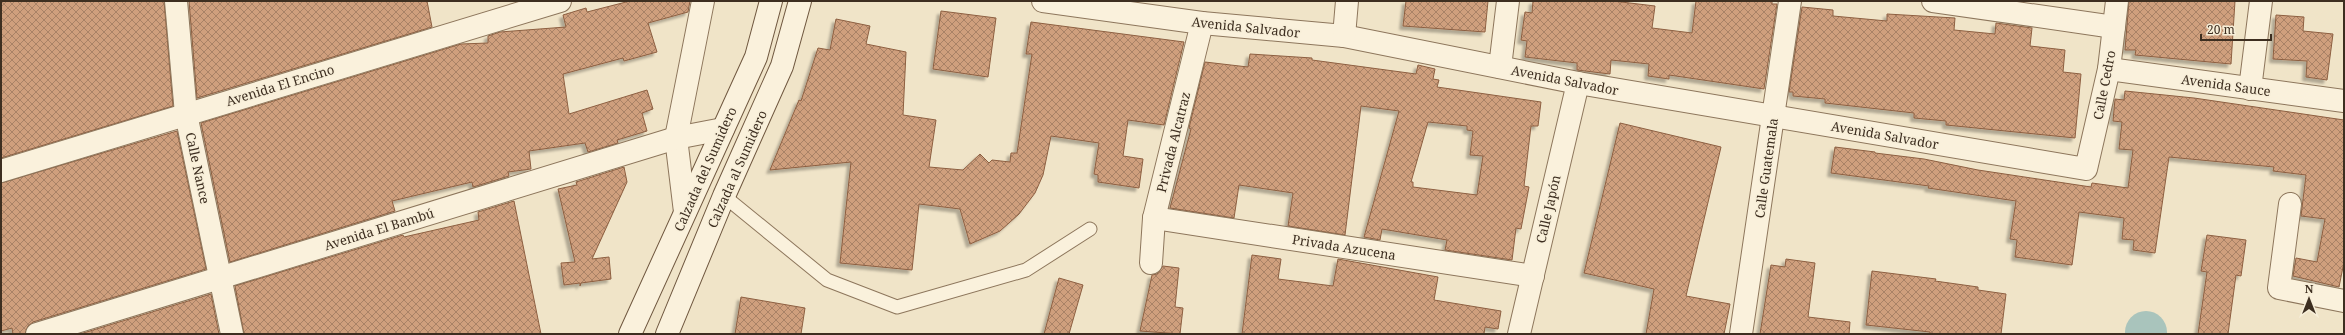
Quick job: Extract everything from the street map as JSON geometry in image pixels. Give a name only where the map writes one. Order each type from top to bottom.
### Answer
[{"type":"street","name":"Calle Nance","points":[[176,1],[186,114],[222,276],[232,334]]},
{"type":"street","name":"Avenida El Encino","points":[[1,170],[560,1]]},
{"type":"street","points":[[685,212],[676,138],[703,1]]},
{"type":"street","name":"Calzada del Sumidero","points":[[630,334],[756,57],[771,1]]},
{"type":"street","name":"Calzada al Sumidero","points":[[667,334],[724,196],[782,66],[800,1]]},
{"type":"street","name":"Avenida Salvador","points":[[1043,1],[1141,8],[1202,23],[1344,36],[1578,83],[2086,169]]},
{"type":"street","points":[[1344,36],[1347,1]]},
{"type":"street","points":[[1500,67],[1508,1]]},
{"type":"street","name":"Calle Guatemala","points":[[1741,334],[1790,1]]},
{"type":"street","points":[[1933,1],[2114,27]]},
{"type":"street","name":"Calle Cedro","points":[[2086,169],[2108,69],[2117,1]]},
{"type":"street","points":[[2250,89],[2261,1]]},
{"type":"street","name":"Privada Alcatraz","points":[[1151,263],[1154,218],[1202,23]]},
{"type":"street","name":"Avenida Sauce","points":[[2108,69],[2344,101]]},
{"type":"street","name":"Calle Japón","points":[[1519,334],[1578,83]]},
{"type":"street","name":"Avenida El Bambú","points":[[37,334],[676,138],[723,129]]},
{"type":"street","points":[[2290,204],[2279,288],[2344,301]]},
{"type":"street","name":"Privada Azucena","points":[[1154,218],[1533,276]]},
{"type":"street","points":[[648,295],[679,307]]},
{"type":"lane","points":[[724,196],[827,280],[897,307],[1026,270],[1090,229]]},
{"type":"building","points":[[1,1],[164,1],[173,106],[1,158]]},
{"type":"building","points":[[189,1],[427,1],[432,27],[197,98]]},
{"type":"building","points":[[630,1],[690,1],[688,12],[648,23],[657,52],[624,61],[623,58],[563,74],[569,114],[647,90],[653,109],[642,113],[647,131],[617,140],[618,143],[588,152],[585,143],[529,151],[531,169],[508,172],[509,176],[473,187],[472,182],[392,201],[395,211],[230,262],[201,123],[461,44],[488,43],[488,36],[500,32],[566,27],[563,15],[586,8],[587,12]]},
{"type":"building","points":[[1406,1],[1488,1],[1485,32],[1403,26]]},
{"type":"building","points":[[1533,1],[1613,1],[1655,6],[1652,28],[1692,33],[1696,1],[1772,1],[1772,4],[1777,4],[1764,89],[1669,75],[1669,79],[1648,76],[1649,64],[1611,60],[1610,74],[1577,70],[1577,63],[1525,57],[1527,41],[1521,40],[1525,12],[1532,13]]},
{"type":"building","points":[[2129,1],[2235,1],[2231,64],[2135,55],[2136,50],[2125,50]]},
{"type":"building","points":[[1802,7],[1833,10],[1833,16],[1887,21],[1887,14],[1955,18],[1954,30],[1995,34],[1996,23],[2032,28],[2030,46],[2065,50],[2063,72],[2081,74],[2075,138],[1946,125],[1946,121],[1914,118],[1914,113],[1825,103],[1825,99],[1793,96],[1793,92],[1789,92]]},
{"type":"building","points":[[941,11],[996,18],[988,77],[933,69]]},
{"type":"building","points":[[2276,15],[2304,17],[2303,31],[2333,34],[2327,80],[2306,77],[2307,61],[2273,59]]},
{"type":"building","points":[[836,19],[870,26],[866,44],[906,52],[903,115],[936,120],[929,167],[963,170],[980,154],[989,163],[992,160],[1010,162],[1011,153],[1017,153],[1032,54],[1026,54],[1031,22],[1184,42],[1164,125],[1128,120],[1123,156],[1143,159],[1139,188],[1098,182],[1098,175],[1094,174],[1099,143],[1051,136],[1043,175],[1035,193],[1019,214],[1000,231],[970,244],[960,209],[919,204],[912,270],[840,263],[851,162],[770,170],[799,100],[801,101],[818,48],[830,50]]},
{"type":"building","points":[[1250,54],[1312,58],[1312,60],[1416,74],[1418,65],[1435,69],[1433,79],[1439,80],[1437,87],[1541,102],[1538,126],[1531,126],[1524,186],[1529,187],[1521,229],[1516,228],[1512,260],[1445,250],[1447,240],[1382,229],[1380,240],[1364,237],[1399,111],[1361,106],[1345,235],[1288,226],[1293,193],[1239,185],[1234,218],[1170,208],[1191,129],[1189,128],[1205,62],[1248,67]],"holes":[[[1428,122],[1467,126],[1467,130],[1473,131],[1470,155],[1483,156],[1477,195],[1413,187],[1413,182],[1411,182]]]},
{"type":"building","points":[[2125,91],[2194,98],[2344,120],[2344,262],[2339,287],[2293,276],[2296,258],[2317,262],[2325,219],[2301,216],[2306,175],[2273,171],[2274,167],[2169,157],[2155,253],[2133,250],[2134,240],[2122,239],[2124,218],[2079,212],[2072,265],[2015,257],[2017,240],[2010,239],[2016,201],[1928,188],[1929,186],[1831,173],[1835,147],[1924,159],[1978,170],[2091,187],[2092,183],[2128,188],[2133,150],[2119,149],[2122,122],[2113,121],[2115,99],[2124,100]]},
{"type":"building","points":[[1620,123],[1721,147],[1686,296],[1730,304],[1724,334],[1646,334],[1654,289],[1584,273]]},
{"type":"building","points":[[177,131],[206,269],[33,322],[28,326],[25,334],[13,334],[12,328],[1,331],[1,183]]},
{"type":"building","points":[[624,167],[627,182],[592,259],[609,257],[611,279],[581,283],[580,286],[580,283],[564,285],[561,263],[575,262],[558,189],[577,185],[576,182]]},
{"type":"building","points":[[514,201],[541,334],[244,334],[235,286],[403,235],[404,237],[479,220],[478,212]]},
{"type":"building","points":[[2207,235],[2246,240],[2241,276],[2236,275],[2228,334],[2198,334],[2207,272],[2201,271]]},
{"type":"building","points":[[1252,255],[1281,259],[1278,279],[1333,286],[1338,259],[1438,277],[1434,300],[1501,311],[1498,329],[1485,327],[1484,334],[1242,334]]},
{"type":"building","points":[[1786,259],[1815,263],[1808,317],[1850,322],[1849,334],[1760,334],[1771,265],[1785,267]]},
{"type":"building","points":[[1163,266],[1179,268],[1175,307],[1183,308],[1180,334],[1140,331],[1152,275],[1157,274]]},
{"type":"building","points":[[1872,271],[1936,279],[1935,281],[1978,287],[1978,290],[2006,294],[2001,334],[1930,334],[1930,332],[1866,325]]},
{"type":"building","points":[[1059,278],[1083,285],[1069,334],[1044,334]]},
{"type":"building","points":[[211,294],[219,334],[80,334]]},
{"type":"building","points":[[741,297],[805,308],[801,334],[735,334]]}]
